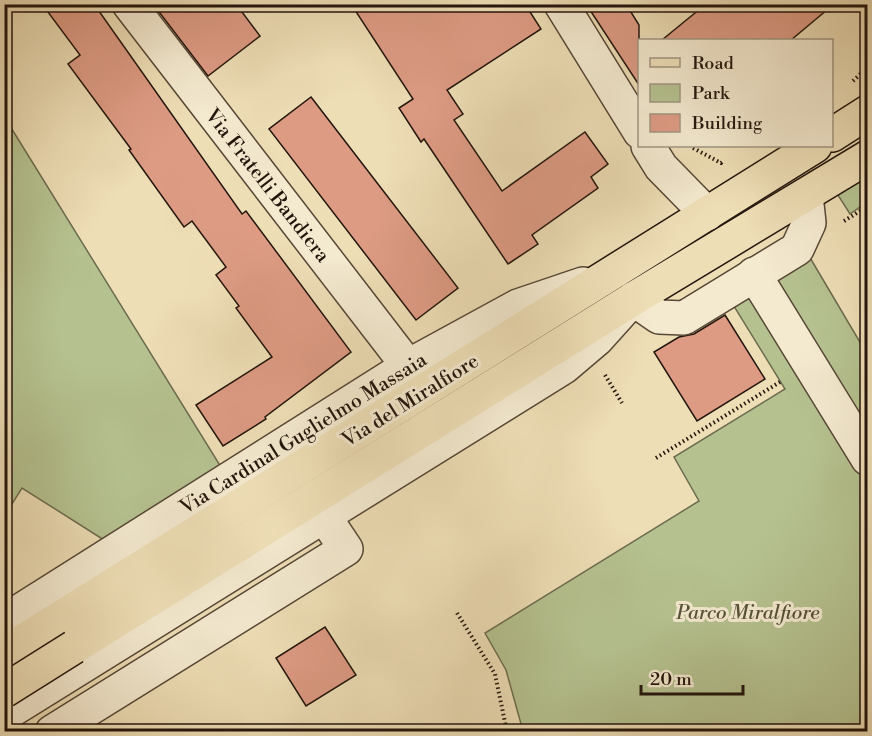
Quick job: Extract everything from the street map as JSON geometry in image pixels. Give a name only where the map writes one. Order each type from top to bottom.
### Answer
[{"type":"main road","points":[[833,134],[867,112]]},
{"type":"main road","name":"Via del Miralfiore","points":[[624,286],[707,214],[813,147]]},
{"type":"main road","name":"Via del Miralfiore","points":[[4,653],[66,633],[624,286],[806,195],[867,158]]},
{"type":"main road","name":"Via del Miralfiore","points":[[10,697],[66,633]]},
{"type":"street","name":"Via Fratelli Bandiera","points":[[129,4],[408,366]]},
{"type":"street","points":[[561,4],[638,130]]},
{"type":"street","points":[[649,147],[661,167],[707,214]]},
{"type":"street","points":[[624,286],[659,317],[684,318],[797,249],[809,224],[806,195]]},
{"type":"street","points":[[754,274],[867,459]]},
{"type":"street","name":"Via Cardinal Guglielmo Massaia","points":[[4,621],[408,366],[518,306],[624,286]]},
{"type":"street","name":"Via del Miralfiore","points":[[10,697],[324,516],[564,367],[597,339],[624,286]]},
{"type":"street","points":[[52,732],[346,549],[324,516]]},
{"type":"street","points":[[10,697],[45,732]]},
{"type":"path","points":[[691,147],[721,163],[730,157]]},
{"type":"path","points":[[656,458],[809,364]]},
{"type":"path","points":[[601,369],[622,403]]},
{"type":"path","points":[[457,613],[495,674],[507,732]]},
{"type":"green space","points":[[5,118],[221,467],[104,540],[22,488],[5,515]]},
{"type":"green space","points":[[867,172],[867,202],[850,214],[836,192]]},
{"type":"green space","name":"Parco Miralfiore","points":[[809,256],[867,354],[867,731],[523,731],[506,670],[485,633],[699,501],[674,457],[785,389],[732,303]]},
{"type":"building","points":[[42,4],[94,4],[242,214],[246,211],[351,352],[265,417],[266,419],[223,446],[196,405],[272,357],[236,308],[239,306],[216,275],[226,267],[192,221],[184,227],[129,150],[131,149],[68,64],[80,55]]},
{"type":"building","points":[[153,4],[236,4],[260,36],[208,76]]},
{"type":"building","points":[[351,4],[525,4],[541,29],[447,90],[463,114],[454,120],[502,191],[585,132],[608,164],[591,177],[598,188],[532,235],[538,244],[508,264],[424,139],[421,142],[399,108],[413,99]]},
{"type":"building","points":[[586,4],[626,4],[639,25],[638,83]]},
{"type":"building","points":[[706,4],[834,4],[792,39],[663,39]]},
{"type":"building","points":[[311,97],[458,288],[416,320],[269,129]]},
{"type":"building","points":[[725,315],[765,379],[697,421],[654,352],[679,337],[694,334]]},
{"type":"building","points":[[325,627],[356,675],[306,706],[276,658]]}]
